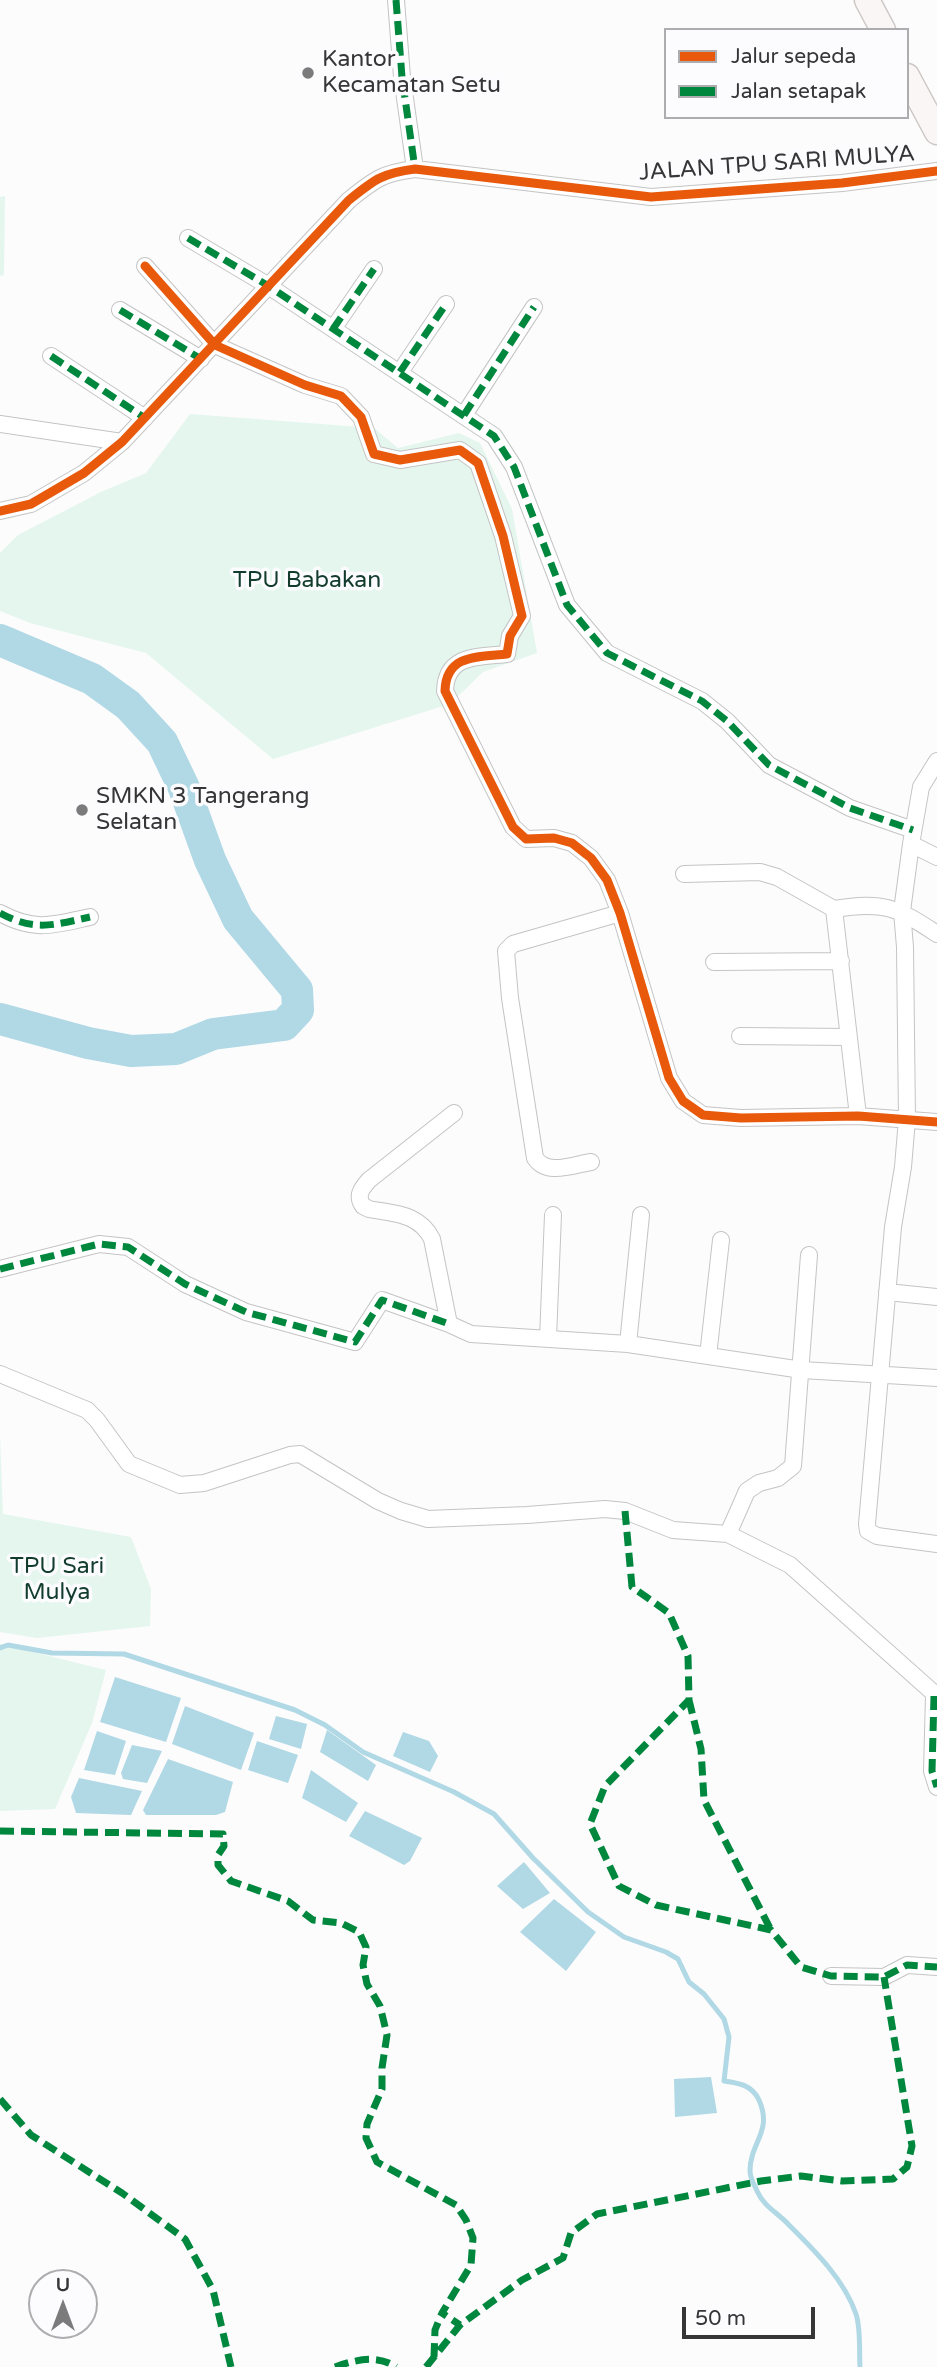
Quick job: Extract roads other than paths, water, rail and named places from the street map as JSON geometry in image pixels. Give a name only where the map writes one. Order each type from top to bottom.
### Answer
[{"type":"main road","points":[[867,0],[882,28]]},
{"type":"main road","points":[[909,80],[937,132]]},
{"type":"street","points":[[396,0],[402,77],[415,169]]},
{"type":"street","name":"JALAN TPU SARI MULYA","points":[[0,511],[31,504],[84,473],[122,442],[348,200],[370,182],[389,173],[415,169],[651,197],[842,183],[937,171]]},
{"type":"street","points":[[188,238],[267,285],[494,436],[514,467],[567,605],[607,653],[702,701],[727,721],[769,765],[912,837],[937,858]]},
{"type":"street","points":[[145,266],[215,345],[305,384],[341,396],[361,417],[374,454],[400,460],[460,450],[478,463],[503,536],[522,616],[510,636],[507,654],[469,658],[456,664],[448,672],[445,691],[513,827],[526,839],[563,839],[591,858],[607,880],[620,914],[669,1078],[683,1101],[703,1115],[741,1118],[858,1116],[937,1122]]},
{"type":"street","points":[[333,328],[374,269]]},
{"type":"street","points":[[400,372],[446,304]]},
{"type":"street","points":[[464,415],[534,307]]},
{"type":"street","points":[[120,310],[201,359]]},
{"type":"street","points":[[51,356],[145,418]]},
{"type":"street","points":[[0,424],[122,442]]},
{"type":"street","points":[[936,763],[921,787],[902,911],[905,947],[907,1119],[887,1292],[868,1531],[877,1536],[937,1544]]},
{"type":"street","points":[[684,874],[760,872],[776,877],[834,909],[876,905],[902,911],[937,934]]},
{"type":"street","points":[[834,909],[858,1116]]},
{"type":"street","points":[[0,913],[18,922],[43,927],[90,917]]},
{"type":"street","points":[[591,1162],[548,1169],[539,1165],[535,1158],[510,998],[506,951],[513,944],[620,914]]},
{"type":"street","points":[[714,962],[841,961]]},
{"type":"street","points":[[740,1036],[848,1037]]},
{"type":"street","points":[[449,1324],[432,1239],[425,1226],[412,1218],[363,1206],[359,1196],[369,1180],[454,1113]]},
{"type":"street","points":[[548,1338],[553,1215]]},
{"type":"street","points":[[628,1344],[640,1215]]},
{"type":"street","points":[[708,1356],[721,1240]]},
{"type":"street","points":[[0,1269],[99,1244],[128,1247],[185,1284],[246,1312],[355,1342],[382,1300],[471,1334],[628,1344],[802,1370],[937,1378]]},
{"type":"street","points":[[729,1534],[747,1491],[759,1483],[778,1478],[793,1466],[809,1255]]},
{"type":"street","points":[[887,1292],[937,1297]]},
{"type":"street","points":[[0,1374],[87,1410],[129,1464],[180,1486],[204,1483],[289,1455],[300,1454],[378,1501],[428,1518],[605,1509],[625,1511],[673,1530],[729,1534],[790,1565],[936,1696],[932,1771],[937,1787]]},
{"type":"street","points":[[831,1976],[884,1977],[907,1965],[937,1967]]},
{"type":"water","points":[[115,1677],[181,1698],[166,1742],[100,1722]]},
{"type":"water","points":[[185,1706],[254,1733],[241,1770],[172,1744]]},
{"type":"water","points":[[276,1716],[307,1724],[301,1749],[269,1739]]},
{"type":"water","points":[[327,1730],[376,1765],[368,1781],[320,1752]]},
{"type":"water","points":[[97,1731],[126,1741],[115,1775],[84,1770]]},
{"type":"water","points":[[403,1732],[429,1741],[438,1756],[430,1772],[393,1756]]},
{"type":"water","points":[[257,1741],[298,1755],[288,1783],[248,1770]]},
{"type":"water","points":[[132,1745],[162,1751],[147,1783],[123,1779],[121,1773]]},
{"type":"water","points":[[168,1759],[233,1782],[225,1812],[216,1815],[146,1815],[143,1810]]},
{"type":"water","points":[[311,1770],[358,1803],[346,1822],[302,1798]]},
{"type":"water","points":[[79,1778],[142,1791],[131,1815],[76,1813],[71,1797]]},
{"type":"water","points":[[365,1811],[422,1838],[410,1861],[404,1865],[349,1836]]},
{"type":"water","points":[[524,1862],[550,1893],[523,1909],[497,1886]]},
{"type":"water","points":[[554,1899],[596,1932],[566,1971],[520,1932]]},
{"type":"water","points":[[711,2077],[717,2113],[675,2117],[674,2079]]},
{"type":"waterway","points":[[0,640],[92,679],[128,705],[162,742],[184,788],[210,860],[238,919],[297,990],[298,1010],[284,1025],[213,1034],[176,1049],[131,1051],[88,1043],[0,1019]]},
{"type":"waterway","points":[[0,1648],[8,1645],[52,1653],[124,1654],[295,1710],[325,1725],[363,1752],[454,1792],[494,1814],[533,1858],[588,1912],[624,1937],[678,1959],[689,1982],[704,1994],[724,2019],[729,2037],[724,2081],[749,2088],[756,2095],[763,2111],[762,2129],[751,2161],[752,2181],[763,2201],[818,2255],[851,2301],[858,2320],[860,2367]]},
{"type":"place","name":"Kantor Kecamatan Setu","points":[[308,73]]},
{"type":"place","name":"SMKN 3 Tangerang Selatan","points":[[82,810]]},
{"type":"park label","name":"TPU Babakan","points":[[307,581]]},
{"type":"park label","name":"TPU Sari Mulya","points":[[57,1580]]}]
